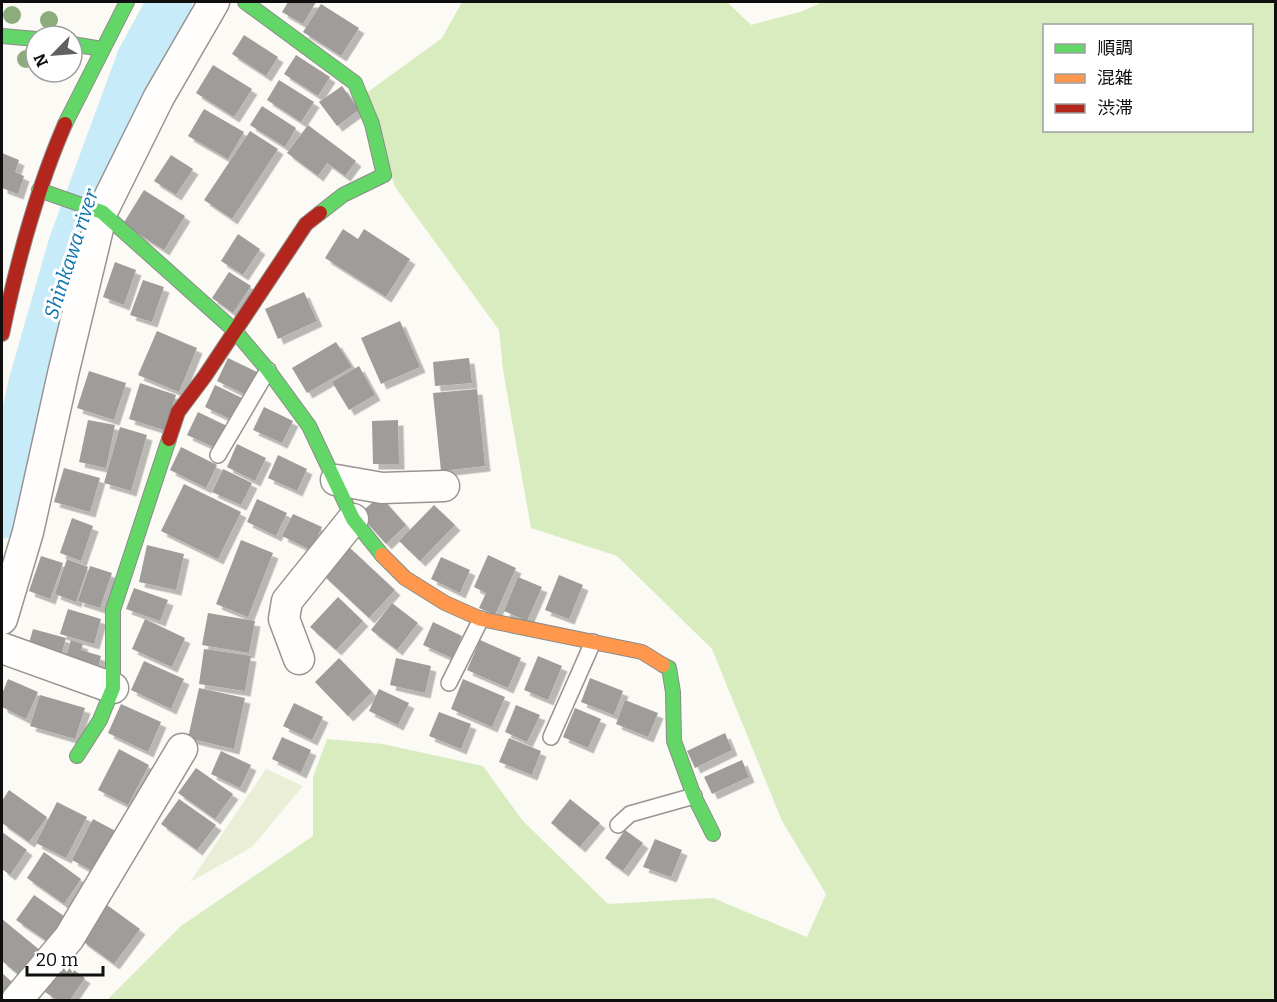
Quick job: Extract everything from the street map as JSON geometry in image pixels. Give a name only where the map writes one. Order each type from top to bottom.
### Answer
[{"type":"street","points":[[2,334],[17,258],[39,190],[64,124],[127,2]]},
{"type":"street","points":[[2,619],[28,532],[102,212],[159,97],[214,2]]},
{"type":"street","points":[[77,756],[100,720],[113,688],[113,610],[178,412],[306,224],[343,195],[384,175],[372,124],[355,83],[245,2]]},
{"type":"street","points":[[2,36],[24,38]]},
{"type":"street","points":[[84,46],[102,49]]},
{"type":"street","points":[[39,190],[102,212],[234,331],[268,370],[309,426],[353,519],[374,548],[405,578],[445,603],[481,619],[642,651],[669,668],[673,692],[674,741],[694,796],[713,834]]},
{"type":"street","points":[[336,480],[382,488],[444,486]]},
{"type":"street","points":[[299,659],[284,619],[287,601],[353,519]]},
{"type":"street","points":[[2,648],[113,688]]},
{"type":"street","points":[[17,1000],[69,938],[182,749]]},
{"type":"lane","points":[[218,455],[268,370]]},
{"type":"lane","points":[[449,683],[481,619]]},
{"type":"lane","points":[[551,737],[593,642]]},
{"type":"lane","points":[[618,825],[630,814],[694,796]]},
{"type":"green space","points":[[462,2],[727,2],[751,25],[800,12],[823,2],[1275,2],[1275,1000],[107,1000],[181,926],[313,836],[313,777],[327,739],[383,744],[483,766],[523,821],[608,904],[713,898],[807,937],[826,894],[782,821],[712,649],[617,556],[531,528],[503,370],[499,330],[395,187],[365,94],[442,38]]},
{"type":"green space","points":[[266,769],[303,786],[252,847],[190,882]]},
{"type":"building","points":[[288,2],[316,2],[303,24],[282,12]]},
{"type":"building","points":[[321,4],[359,28],[341,56],[303,32]]},
{"type":"building","points":[[244,35],[278,57],[266,76],[232,54]]},
{"type":"building","points":[[296,55],[330,77],[318,96],[284,74]]},
{"type":"building","points":[[213,65],[252,89],[234,117],[196,93]]},
{"type":"building","points":[[279,80],[314,102],[301,122],[267,100]]},
{"type":"building","points":[[342,86],[359,110],[337,126],[319,102]]},
{"type":"building","points":[[262,106],[296,128],[285,147],[250,125]]},
{"type":"building","points":[[204,109],[244,132],[228,159],[188,136]]},
{"type":"building","points":[[308,125],[356,161],[345,176],[327,163],[318,176],[287,153]]},
{"type":"building","points":[[250,131],[278,149],[232,219],[204,200]]},
{"type":"building","points":[[2,153],[19,160],[15,172],[24,176],[18,194],[2,188]]},
{"type":"building","points":[[171,155],[193,169],[176,195],[154,181]]},
{"type":"building","points":[[144,190],[185,216],[164,250],[123,224]]},
{"type":"building","points":[[343,229],[358,239],[364,229],[410,259],[386,297],[325,258]]},
{"type":"building","points":[[238,234],[260,249],[243,275],[221,261]]},
{"type":"building","points":[[115,262],[136,270],[124,305],[103,297]]},
{"type":"building","points":[[229,272],[251,286],[233,313],[212,298]]},
{"type":"building","points":[[143,280],[164,287],[152,322],[130,315]]},
{"type":"building","points":[[304,292],[317,321],[278,339],[265,309]]},
{"type":"building","points":[[400,321],[420,367],[381,384],[361,338]]},
{"type":"building","points":[[157,331],[197,348],[179,392],[138,375]]},
{"type":"building","points":[[336,342],[352,367],[307,393],[292,368]]},
{"type":"building","points":[[228,358],[257,372],[246,395],[217,381]]},
{"type":"building","points":[[469,358],[472,383],[435,386],[433,362]]},
{"type":"building","points":[[359,366],[375,395],[349,410],[332,382]]},
{"type":"building","points":[[89,371],[126,383],[114,420],[77,408]]},
{"type":"building","points":[[140,383],[176,395],[164,430],[129,419]]},
{"type":"building","points":[[215,385],[244,399],[234,421],[205,407]]},
{"type":"building","points":[[477,389],[485,466],[441,471],[433,393]]},
{"type":"building","points":[[264,407],[293,421],[282,443],[253,430]]},
{"type":"building","points":[[198,412],[227,426],[216,448],[187,435]]},
{"type":"building","points":[[88,420],[115,425],[106,468],[79,462]]},
{"type":"building","points":[[398,420],[399,464],[373,464],[372,421]]},
{"type":"building","points":[[120,427],[147,435],[131,491],[104,483]]},
{"type":"building","points":[[237,444],[266,458],[255,481],[227,467]]},
{"type":"building","points":[[181,447],[217,465],[206,488],[170,470]]},
{"type":"building","points":[[278,455],[307,469],[297,491],[268,478]]},
{"type":"building","points":[[64,468],[100,478],[90,512],[54,502]]},
{"type":"building","points":[[223,469],[252,483],[241,505],[212,492]]},
{"type":"building","points":[[184,484],[241,512],[218,559],[161,531]]},
{"type":"building","points":[[380,496],[406,525],[386,544],[359,514]]},
{"type":"building","points":[[257,499],[287,513],[276,536],[247,522]]},
{"type":"building","points":[[434,505],[455,525],[420,561],[399,541]]},
{"type":"building","points":[[293,514],[322,527],[311,550],[282,536]]},
{"type":"building","points":[[72,518],[93,526],[81,561],[60,553]]},
{"type":"building","points":[[241,540],[273,553],[248,617],[216,604]]},
{"type":"building","points":[[147,545],[184,554],[176,590],[139,582]]},
{"type":"building","points":[[349,547],[395,590],[369,618],[323,575]]},
{"type":"building","points":[[488,555],[516,568],[495,615],[479,608],[486,593],[474,587]]},
{"type":"building","points":[[41,556],[63,563],[50,599],[29,591]]},
{"type":"building","points":[[441,557],[470,570],[460,593],[431,579]]},
{"type":"building","points":[[67,559],[88,567],[76,602],[55,594]]},
{"type":"building","points":[[90,566],[112,573],[100,608],[78,601]]},
{"type":"building","points":[[559,575],[583,585],[569,619],[545,610]]},
{"type":"building","points":[[518,577],[542,587],[527,621],[504,611]]},
{"type":"building","points":[[134,588],[168,600],[160,621],[126,609]]},
{"type":"building","points":[[338,597],[363,621],[336,650],[310,627]]},
{"type":"building","points":[[392,603],[418,623],[397,650],[371,630]]},
{"type":"building","points":[[68,609],[101,619],[94,644],[60,634]]},
{"type":"building","points":[[208,613],[255,621],[249,653],[202,645]]},
{"type":"building","points":[[145,619],[185,638],[172,667],[132,649]]},
{"type":"building","points":[[433,622],[462,636],[452,658],[423,645]]},
{"type":"building","points":[[33,629],[66,638],[59,663],[26,654]]},
{"type":"building","points":[[71,640],[83,644],[81,650],[101,656],[96,675],[64,665]]},
{"type":"building","points":[[480,640],[521,658],[508,688],[467,670]]},
{"type":"building","points":[[204,649],[251,656],[245,691],[199,684]]},
{"type":"building","points":[[538,656],[562,666],[548,700],[524,690]]},
{"type":"building","points":[[339,658],[372,692],[348,716],[315,682]]},
{"type":"building","points":[[396,658],[431,666],[425,693],[390,685]]},
{"type":"building","points":[[144,661],[184,679],[171,709],[131,690]]},
{"type":"building","points":[[590,678],[623,691],[614,715],[581,702]]},
{"type":"building","points":[[8,679],[38,692],[26,719],[2,707],[2,694]]},
{"type":"building","points":[[463,679],[505,697],[492,727],[451,709]]},
{"type":"building","points":[[199,688],[245,698],[234,749],[188,738]]},
{"type":"building","points":[[379,689],[409,703],[398,725],[369,711]]},
{"type":"building","points":[[40,695],[85,708],[75,739],[30,726]]},
{"type":"building","points":[[625,700],[658,713],[648,737],[616,724]]},
{"type":"building","points":[[294,703],[323,717],[312,740],[283,726]]},
{"type":"building","points":[[121,704],[161,722],[148,752],[108,733]]},
{"type":"building","points":[[516,705],[540,715],[527,742],[505,732]]},
{"type":"building","points":[[575,708],[601,719],[588,748],[563,737]]},
{"type":"building","points":[[439,712],[471,724],[461,749],[429,736]]},
{"type":"building","points":[[725,733],[732,750],[695,768],[687,751]]},
{"type":"building","points":[[282,737],[311,750],[301,773],[272,759]]},
{"type":"building","points":[[509,738],[541,751],[532,775],[499,762]]},
{"type":"building","points":[[119,749],[149,765],[128,805],[98,790]]},
{"type":"building","points":[[221,751],[251,765],[240,788],[211,774]]},
{"type":"building","points":[[742,760],[749,777],[712,794],[704,777]]},
{"type":"building","points":[[196,768],[233,794],[215,819],[178,793]]},
{"type":"building","points":[[9,790],[47,817],[29,842],[2,823],[2,801]]},
{"type":"building","points":[[179,799],[216,825],[197,850],[161,824]]},
{"type":"building","points":[[570,799],[600,823],[580,847],[551,823]]},
{"type":"building","points":[[57,802],[87,817],[66,858],[36,843]]},
{"type":"building","points":[[93,819],[123,835],[102,876],[72,860]]},
{"type":"building","points":[[625,830],[643,843],[623,871],[605,858]]},
{"type":"building","points":[[2,832],[27,850],[10,875],[2,869]]},
{"type":"building","points":[[655,839],[682,850],[671,877],[643,867]]},
{"type":"building","points":[[44,852],[81,879],[64,904],[27,878]]},
{"type":"building","points":[[34,895],[71,921],[54,946],[16,920]]},
{"type":"building","points":[[107,905],[140,929],[114,964],[81,940]]},
{"type":"building","points":[[2,919],[47,956],[26,981],[2,961]]},
{"type":"building","points":[[64,963],[85,978],[70,1000],[57,1000],[45,992]]},
{"type":"building","points":[[2,973],[13,983],[2,997]]},
{"type":"waterway","name":"Shinkawa river","points":[[2,516],[31,383],[71,244],[139,59],[170,2]]},
{"type":"traffic: fast","points":[[65,124],[127,2]]},
{"type":"traffic: fast","points":[[245,2],[355,83],[372,124],[384,175],[343,195],[320,213]]},
{"type":"traffic: fast","points":[[2,36],[24,38]]},
{"type":"traffic: fast","points":[[84,46],[102,49]]},
{"type":"traffic: fast","points":[[39,190],[102,212],[235,331],[268,370],[309,426],[353,519],[382,555]]},
{"type":"traffic: fast","points":[[77,756],[100,720],[113,688],[113,610],[169,439]]},
{"type":"traffic: fast","points":[[663,665],[669,668],[673,692],[674,741],[694,796],[713,834]]},
{"type":"traffic: slow","points":[[382,555],[405,578],[445,603],[481,619],[642,652],[663,665]]},
{"type":"traffic: jam","points":[[2,334],[28,227],[65,124]]},
{"type":"traffic: jam","points":[[169,439],[178,412],[205,376],[306,224],[320,213]]}]
